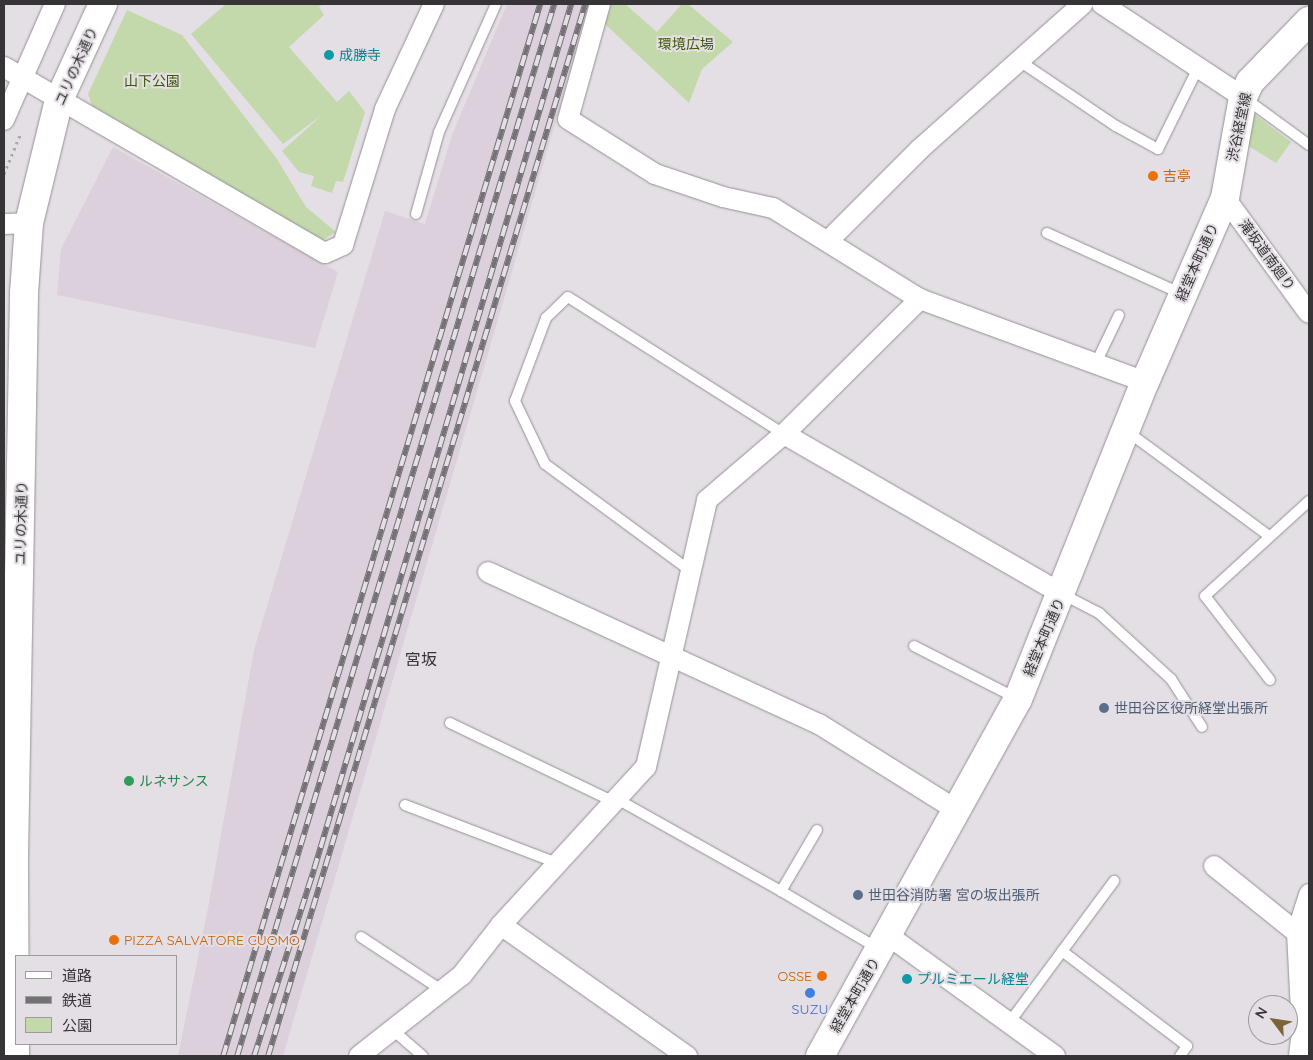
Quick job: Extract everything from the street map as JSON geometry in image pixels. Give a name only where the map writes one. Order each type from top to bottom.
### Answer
[{"type":"main road","name":"ユリの木通り","points":[[15,1056],[9,936],[12,564],[24,293],[16,223],[59,100],[103,4]]},
{"type":"main road","name":"渋谷経堂線","points":[[1225,198],[1243,97],[1250,82],[1309,21]]},
{"type":"main road","name":"経堂本町通り","points":[[820,1056],[885,943],[1018,699],[1127,432],[1145,382],[1225,198]]},
{"type":"street","points":[[4,120],[55,4]]},
{"type":"street","points":[[4,67],[325,252],[343,245],[385,109],[434,4]]},
{"type":"street","points":[[600,4],[568,118],[655,174],[723,196],[773,208],[920,299],[1145,382]]},
{"type":"street","points":[[828,241],[920,149],[1017,60],[1083,4]]},
{"type":"street","points":[[1102,4],[1243,97]]},
{"type":"street","name":"滝坂道南廻り","points":[[1225,198],[1309,313]]},
{"type":"street","points":[[358,1056],[394,1031],[462,976],[501,925],[646,767],[673,656],[707,500],[784,434],[920,299]]},
{"type":"street","points":[[784,434],[1062,594]]},
{"type":"street","points":[[488,572],[819,724],[958,811]]},
{"type":"street","points":[[1214,866],[1303,938]]},
{"type":"street","points":[[1299,1056],[1302,1031],[1303,938],[1309,894]]},
{"type":"street","points":[[501,925],[687,1056]]},
{"type":"street","points":[[885,943],[1009,1023],[1055,1056]]},
{"type":"lane","points":[[416,214],[440,132],[496,4]]},
{"type":"lane","points":[[1017,60],[1116,126],[1158,149],[1198,68]]},
{"type":"lane","points":[[1243,97],[1309,145]]},
{"type":"lane","points":[[1047,233],[1183,294]]},
{"type":"lane","points":[[692,572],[546,464],[514,401],[546,318],[568,297],[784,434]]},
{"type":"lane","points":[[1096,364],[1119,316]]},
{"type":"lane","points":[[1127,432],[1269,536]]},
{"type":"lane","points":[[1270,680],[1205,596],[1309,501]]},
{"type":"lane","points":[[1062,594],[1099,613],[1171,679],[1202,727]]},
{"type":"lane","points":[[914,646],[1018,699]]},
{"type":"lane","points":[[450,723],[606,798],[617,799],[782,891],[885,943]]},
{"type":"lane","points":[[405,805],[557,862]]},
{"type":"lane","points":[[782,891],[817,830]]},
{"type":"lane","points":[[1009,1023],[1114,881]]},
{"type":"lane","points":[[361,937],[444,991]]},
{"type":"lane","points":[[1062,951],[1187,1046],[1180,1056]]},
{"type":"lane","points":[[394,1031],[424,1056]]},
{"type":"shaded area","points":[[507,4],[590,4],[283,1056],[178,1056],[208,908],[254,650],[385,211],[425,224],[452,135]]},
{"type":"shaded area","points":[[113,147],[338,272],[315,348],[57,295],[61,249]]},
{"type":"green space","points":[[226,4],[323,4],[319,7],[324,15],[289,47],[337,102],[349,91],[365,112],[343,182],[336,181],[332,193],[311,186],[314,176],[299,172],[282,151],[322,115],[283,144],[191,34]]},
{"type":"green space","name":"環境広場","points":[[611,4],[625,4],[657,32],[682,4],[688,4],[733,42],[702,69],[689,103],[605,24]]},
{"type":"green space","name":"山下公園","points":[[127,10],[182,35],[277,159],[306,207],[336,232],[321,241],[93,109],[88,94]]},
{"type":"green space","points":[[1254,114],[1291,142],[1276,163],[1247,145]]},
{"type":"railway","points":[[223,1056],[540,4]]},
{"type":"railway","points":[[237,1056],[554,4]]},
{"type":"railway","points":[[254,1056],[314,869],[571,4]]},
{"type":"railway","points":[[268,1056],[585,4]]},
{"type":"place","name":"成勝寺","points":[[329,55]]},
{"type":"place","name":"吉亭","points":[[1153,176]]},
{"type":"place","name":"世田谷区役所経堂出張所","points":[[1104,708]]},
{"type":"place","name":"ルネサンス","points":[[129,781]]},
{"type":"place","name":"世田谷消防署 宮の坂出張所","points":[[858,895]]},
{"type":"place","name":"PIZZA SALVATORE CUOMO","points":[[114,940]]},
{"type":"place","name":"OSSE","points":[[822,976]]},
{"type":"place","name":"プルミエール経堂","points":[[907,979]]},
{"type":"place","name":"SUZU","points":[[810,993]]},
{"type":"district","name":"宮坂","points":[[421,659]]}]
